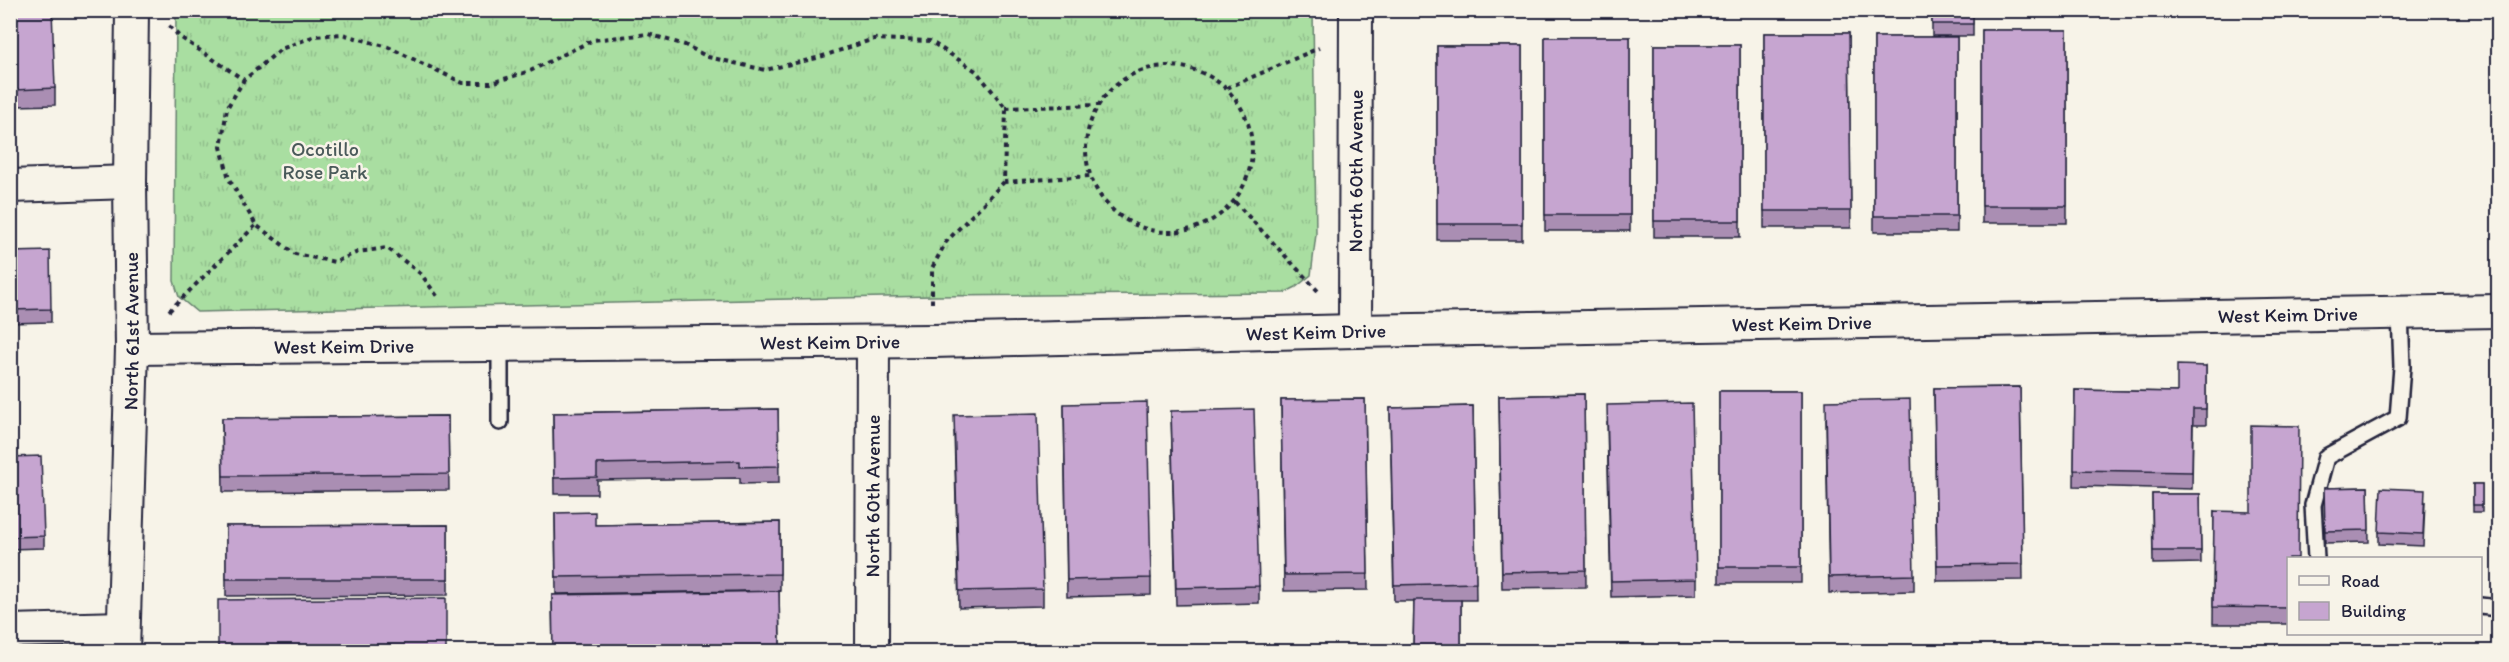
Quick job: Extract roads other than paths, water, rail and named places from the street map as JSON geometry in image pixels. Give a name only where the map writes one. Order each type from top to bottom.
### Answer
[{"type":"street","name":"North 61st Avenue","points":[[123,640],[132,348],[130,182],[132,10]]},
{"type":"street","name":"North 60th Avenue","points":[[1355,331],[1356,21]]},
{"type":"street","points":[[10,186],[130,182]]},
{"type":"street","name":"West Keim Drive","points":[[132,348],[873,342],[1355,331],[2499,311]]},
{"type":"street","name":"North 60th Avenue","points":[[872,651],[873,342]]},
{"type":"street","points":[[10,631],[123,640]]},
{"type":"lane","points":[[2316,557],[2313,505],[2326,457],[2398,418],[2402,367],[2400,312]]},
{"type":"lane","points":[[500,344],[500,422]]},
{"type":"lane","points":[[2482,606],[2499,608]]},
{"type":"park label","name":"Ocotillo Rose Park","points":[[325,160]]}]
